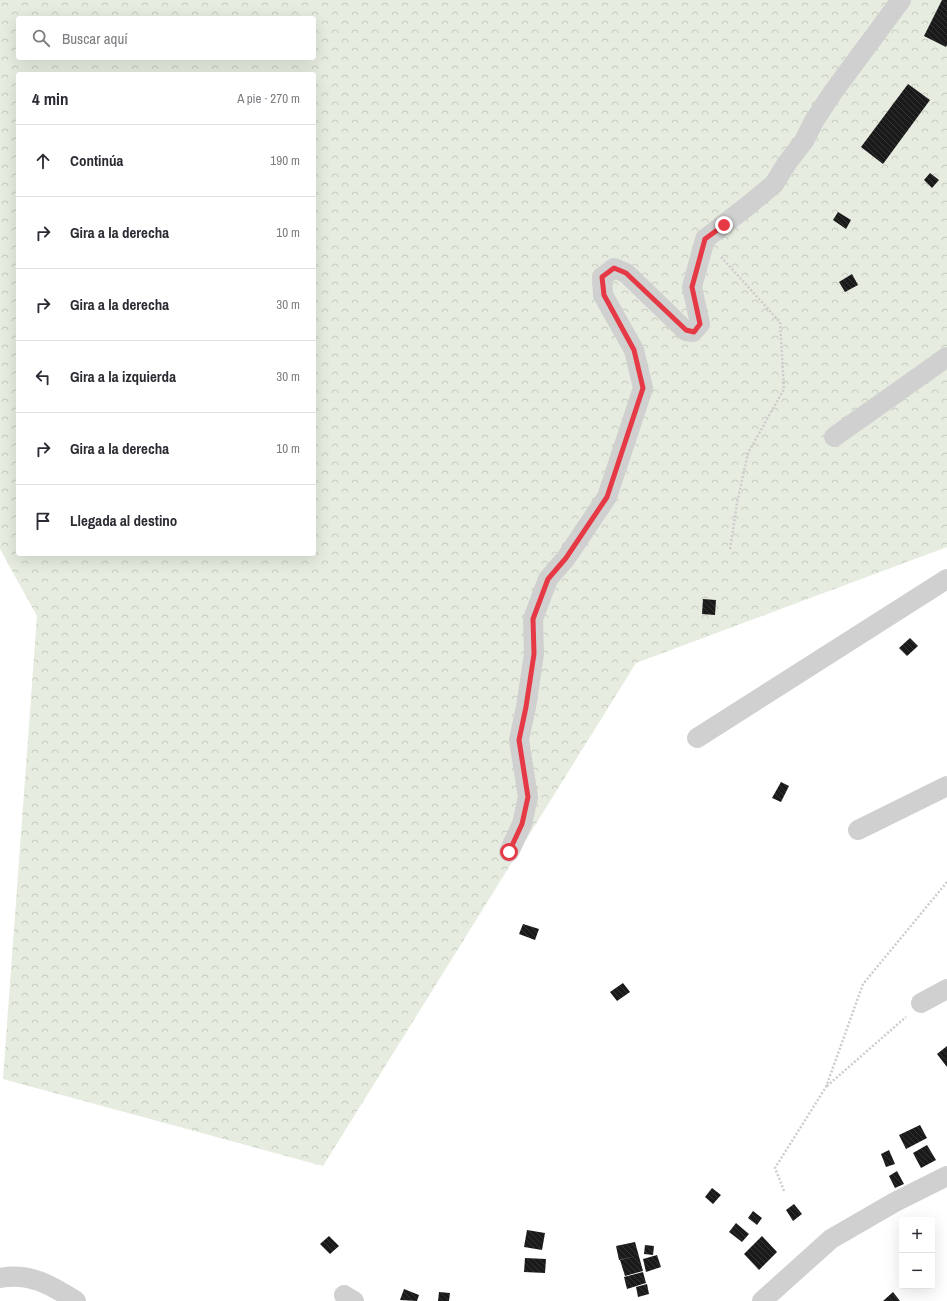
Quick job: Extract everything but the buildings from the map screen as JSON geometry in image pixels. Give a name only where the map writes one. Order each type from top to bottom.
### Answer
[{"type":"street","points":[[509,852],[522,824],[528,797],[519,740],[526,707],[534,654],[533,619],[548,579],[566,558],[607,497],[643,388],[634,350],[604,295],[602,277],[614,268],[626,273],[686,330],[694,332],[700,324],[692,287],[705,239],[774,184],[787,162],[804,141],[814,121],[833,92],[901,0]]},
{"type":"street","points":[[834,437],[947,357]]},
{"type":"street","points":[[697,738],[947,579]]},
{"type":"street","points":[[858,830],[947,786]]},
{"type":"street","points":[[921,1003],[947,989]]},
{"type":"street","points":[[762,1301],[831,1239],[895,1202],[947,1176]]},
{"type":"street","points":[[0,1278],[12,1276],[33,1279],[54,1287],[76,1301]]},
{"type":"path","points":[[705,239],[780,322],[784,388],[748,453],[737,503],[730,550]]},
{"type":"path","points":[[784,1191],[775,1168],[826,1087],[863,984],[947,882]]},
{"type":"path","points":[[826,1087],[921,1003]]},
{"type":"green space","points":[[0,0],[947,0],[947,547],[636,663],[323,1166],[3,1079],[37,616],[0,549]]},
{"type":"route","points":[[509,852],[522,824],[528,797],[519,740],[526,707],[534,654],[533,619],[548,579],[566,558],[607,497],[643,388],[634,350],[604,295],[602,277],[614,268],[626,273],[686,330],[694,332],[700,324],[692,287],[705,239],[724,225]]}]
